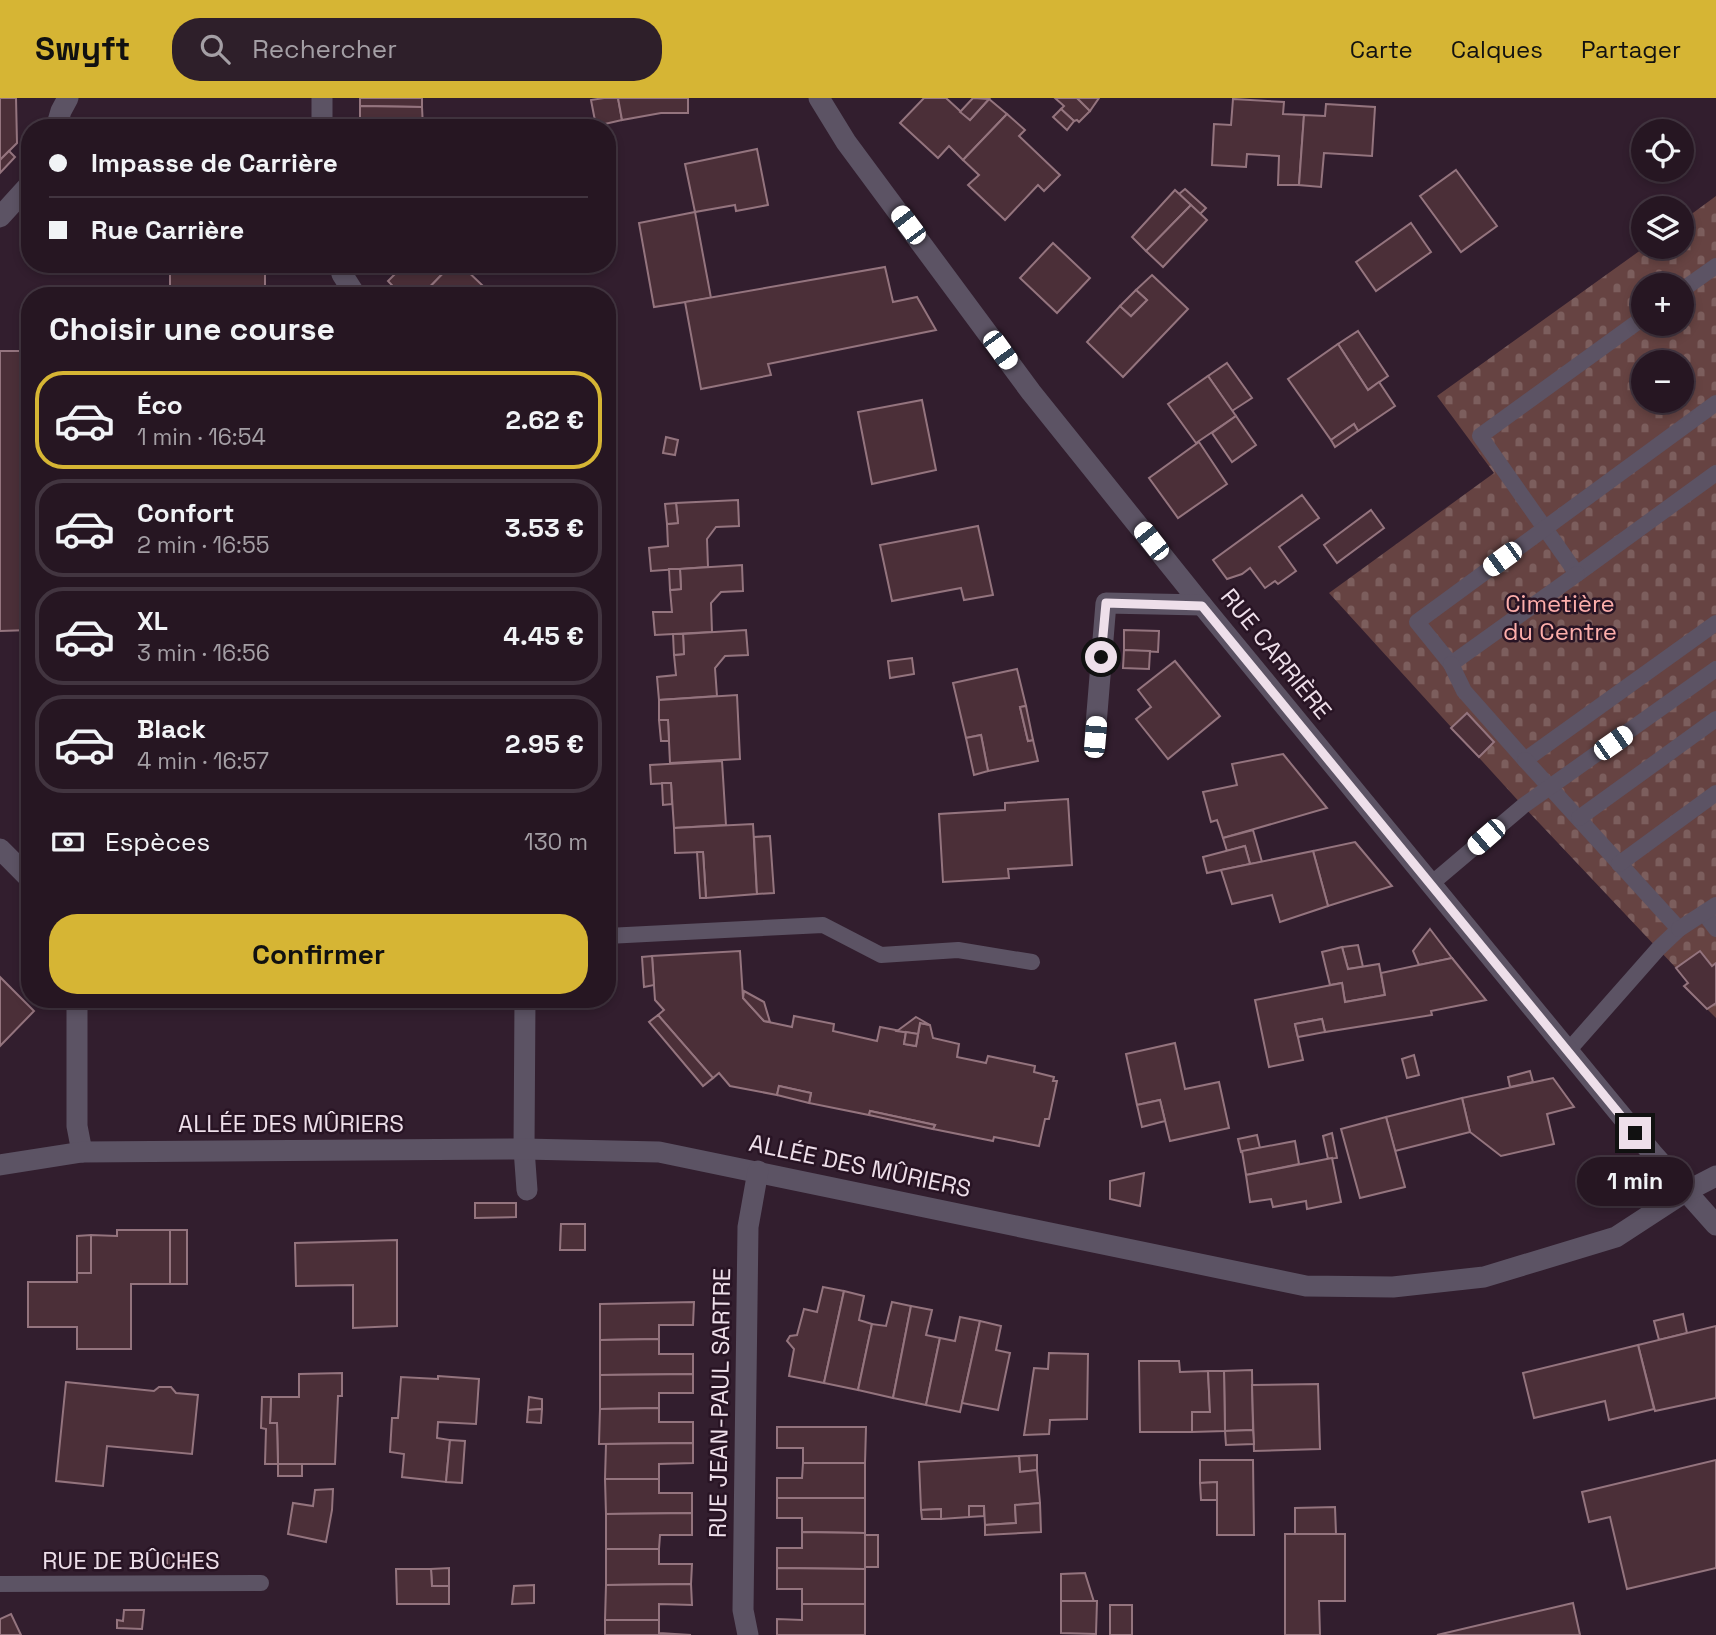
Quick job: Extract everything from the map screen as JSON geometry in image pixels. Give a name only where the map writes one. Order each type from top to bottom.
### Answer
[{"type":"street","points":[[59,119],[68,98]]},
{"type":"street","points":[[322,98],[322,119]]},
{"type":"street","name":"RUE CARRIÈRE","points":[[819,98],[846,142],[1031,392],[1202,606],[1685,1192],[1716,1225]]},
{"type":"street","points":[[0,217],[21,194]]},
{"type":"street","points":[[1095,737],[1106,603],[1202,606]]},
{"type":"street","points":[[0,849],[21,870]]},
{"type":"street","points":[[76,1008],[77,1126],[82,1152]]},
{"type":"street","points":[[525,1008],[524,1149],[527,1191]]},
{"type":"street","name":"ALLÉE DES MÛRIERS","points":[[0,1165],[82,1152],[524,1149],[659,1152],[1306,1286],[1393,1287],[1484,1277],[1616,1237],[1685,1192],[1716,1176]]},
{"type":"street","name":"RUE JEAN-PAUL SARTRE","points":[[748,1635],[743,1610],[748,1227],[758,1171]]},
{"type":"lane","points":[[1694,282],[1716,266]]},
{"type":"lane","points":[[1577,574],[1480,436],[1631,327]]},
{"type":"lane","points":[[1679,929],[1464,691],[1451,664],[1417,622],[1716,403]]},
{"type":"lane","points":[[1451,664],[1716,474]]},
{"type":"lane","points":[[1525,760],[1716,623]]},
{"type":"lane","points":[[1431,884],[1523,806],[1716,669]]},
{"type":"lane","points":[[1578,818],[1716,719]]},
{"type":"lane","points":[[1619,864],[1716,793]]},
{"type":"lane","points":[[1568,1051],[1679,929],[1710,909],[1716,929]]},
{"type":"lane","points":[[616,936],[823,925],[881,955],[958,950],[1032,962]]},
{"type":"lane","name":"RUE DE BÛCHES","points":[[0,1584],[261,1583]]},
{"type":"green space","name":"Cimetière du Centre","points":[[1716,196],[1716,1018],[1684,986],[1687,982],[1676,968],[1523,806],[1329,593],[1494,473],[1437,396],[1631,257],[1694,259],[1694,212]]},
{"type":"building","points":[[0,98],[16,98],[17,143],[0,160]]},
{"type":"building","points":[[360,98],[422,98],[422,107],[360,106]]},
{"type":"building","points":[[618,98],[622,120],[595,119],[591,100]]},
{"type":"building","points":[[618,98],[688,98],[688,113],[661,113],[622,120]]},
{"type":"building","points":[[924,98],[946,98],[970,120],[989,99],[1007,114],[963,160],[949,146],[938,158],[900,123]]},
{"type":"building","points":[[973,98],[989,99],[970,120],[960,112]]},
{"type":"building","points":[[1055,98],[1077,98],[1090,111],[1079,122],[1074,121],[1061,109],[1064,106]]},
{"type":"building","points":[[1077,98],[1099,98],[1090,111]]},
{"type":"building","points":[[1233,99],[1284,102],[1283,114],[1304,115],[1299,185],[1278,185],[1279,156],[1247,154],[1246,167],[1212,165],[1214,124],[1231,125]]},
{"type":"building","points":[[1326,104],[1375,107],[1372,156],[1324,153],[1321,187],[1299,185],[1304,115],[1325,116]]},
{"type":"building","points":[[360,106],[422,107],[423,119],[360,119]]},
{"type":"building","points":[[1061,109],[1074,121],[1067,130],[1053,117]]},
{"type":"building","points":[[1007,114],[1025,130],[1019,136],[1060,175],[1044,191],[1038,185],[1005,220],[968,185],[979,175],[963,160]]},
{"type":"building","points":[[757,149],[768,205],[736,211],[735,205],[695,212],[685,164]]},
{"type":"building","points":[[9,151],[15,157],[0,173],[0,160]]},
{"type":"building","points":[[1456,170],[1497,226],[1461,252],[1420,196]]},
{"type":"building","points":[[1185,189],[1206,208],[1200,214],[1179,194]]},
{"type":"building","points":[[1175,190],[1191,205],[1146,251],[1132,237]]},
{"type":"building","points":[[1191,205],[1207,220],[1163,267],[1146,251]]},
{"type":"building","points":[[695,212],[711,298],[654,307],[639,223]]},
{"type":"building","points":[[1411,223],[1431,252],[1376,291],[1356,262]]},
{"type":"building","points":[[1053,243],[1090,278],[1057,313],[1020,278]]},
{"type":"building","points":[[885,267],[893,302],[917,297],[936,330],[768,364],[771,375],[701,389],[685,302]]},
{"type":"building","points":[[170,273],[265,273],[265,287],[170,287]]},
{"type":"building","points":[[396,273],[443,273],[430,287],[394,287],[388,281]]},
{"type":"building","points":[[443,273],[469,273],[482,285],[480,287],[430,287]]},
{"type":"building","points":[[1152,275],[1188,309],[1123,377],[1087,342],[1120,306],[1131,316],[1147,300],[1136,290]]},
{"type":"building","points":[[1136,290],[1147,300],[1131,316],[1120,306]]},
{"type":"building","points":[[1358,331],[1388,376],[1368,390],[1338,344]]},
{"type":"building","points":[[1338,344],[1368,390],[1379,382],[1395,406],[1358,431],[1354,424],[1331,440],[1288,379]]},
{"type":"building","points":[[0,351],[21,351],[21,630],[0,631]]},
{"type":"building","points":[[1227,363],[1252,398],[1232,411],[1208,376]]},
{"type":"building","points":[[1208,376],[1236,416],[1196,443],[1168,404]]},
{"type":"building","points":[[922,400],[936,470],[872,484],[858,412]]},
{"type":"building","points":[[1236,416],[1256,445],[1232,462],[1212,433]]},
{"type":"building","points":[[1354,424],[1358,431],[1335,447],[1331,440]]},
{"type":"building","points":[[666,437],[678,440],[675,455],[663,453]]},
{"type":"building","points":[[1199,442],[1227,484],[1178,518],[1149,478]]},
{"type":"building","points":[[1302,495],[1319,518],[1279,547],[1296,571],[1278,584],[1275,581],[1265,588],[1250,568],[1227,579],[1213,560]]},
{"type":"building","points":[[738,500],[739,526],[716,527],[707,539],[708,567],[651,571],[649,548],[668,546],[667,524],[678,523],[676,503]]},
{"type":"building","points":[[676,503],[678,523],[667,524],[665,504]]},
{"type":"building","points":[[1371,510],[1384,528],[1337,563],[1324,545]]},
{"type":"building","points":[[978,526],[993,595],[964,600],[961,588],[892,601],[880,545]]},
{"type":"building","points":[[742,565],[743,591],[721,592],[711,603],[712,632],[655,635],[653,612],[672,612],[670,590],[681,589],[680,569]]},
{"type":"building","points":[[669,569],[680,569],[681,589],[670,590]]},
{"type":"building","points":[[746,630],[748,655],[725,656],[715,668],[717,696],[659,700],[657,677],[676,675],[674,655],[684,654],[683,634]]},
{"type":"building","points":[[1124,630],[1159,631],[1158,652],[1124,650]]},
{"type":"building","points":[[673,634],[683,634],[684,654],[674,655]]},
{"type":"building","points":[[1124,650],[1150,651],[1149,669],[1123,668]]},
{"type":"building","points":[[912,658],[914,674],[890,678],[888,661]]},
{"type":"building","points":[[1175,661],[1220,716],[1168,759],[1136,719],[1151,707],[1138,690]]},
{"type":"building","points":[[1017,669],[1026,706],[1020,707],[1028,741],[1033,740],[1038,761],[988,771],[981,735],[966,738],[953,683]]},
{"type":"building","points":[[737,695],[740,759],[670,763],[668,720],[659,720],[659,700]]},
{"type":"building","points":[[1026,706],[1033,740],[1028,741],[1020,707]]},
{"type":"building","points":[[1467,713],[1494,742],[1479,757],[1451,728]]},
{"type":"building","points":[[659,720],[668,720],[669,741],[661,741]]},
{"type":"building","points":[[981,735],[988,771],[974,775],[966,738]]},
{"type":"building","points":[[1283,754],[1327,808],[1223,838],[1217,820],[1211,822],[1203,792],[1237,785],[1232,764]]},
{"type":"building","points":[[722,761],[726,825],[674,828],[671,783],[651,784],[650,765]]},
{"type":"building","points":[[662,783],[671,783],[672,804],[663,805]]},
{"type":"building","points":[[1068,799],[1072,865],[1008,869],[1009,878],[943,882],[939,814],[1005,810],[1005,803]]},
{"type":"building","points":[[753,824],[757,894],[706,898],[703,852],[675,853],[674,828]]},
{"type":"building","points":[[1253,830],[1262,862],[1250,864],[1245,846],[1227,851],[1223,838]]},
{"type":"building","points":[[770,836],[774,893],[757,894],[754,837]]},
{"type":"building","points":[[1355,842],[1392,886],[1328,906],[1313,851]]},
{"type":"building","points":[[1245,846],[1250,864],[1207,873],[1203,857]]},
{"type":"building","points":[[1313,851],[1328,906],[1280,922],[1272,895],[1232,904],[1221,870]]},
{"type":"building","points":[[697,852],[703,852],[706,898],[700,898]]},
{"type":"building","points":[[1430,929],[1452,958],[1419,965],[1413,951]]},
{"type":"building","points":[[1358,945],[1363,967],[1348,969],[1342,947]]},
{"type":"building","points":[[1342,947],[1348,969],[1379,964],[1385,995],[1345,1002],[1342,983],[1330,985],[1322,952]]},
{"type":"building","points":[[740,951],[743,998],[764,1021],[792,1027],[794,1016],[834,1024],[833,1031],[877,1041],[880,1027],[906,1032],[904,1044],[916,1046],[920,1023],[930,1025],[933,1038],[959,1044],[957,1057],[986,1063],[988,1056],[1035,1066],[1034,1072],[1054,1077],[1053,1081],[1057,1081],[1049,1119],[1045,1119],[1039,1146],[994,1137],[993,1141],[933,1129],[935,1125],[870,1111],[869,1115],[809,1103],[811,1093],[779,1086],[777,1095],[730,1086],[719,1073],[713,1078],[658,1015],[664,1010],[655,1000],[652,956]]},
{"type":"building","points":[[1700,951],[1712,966],[1716,963],[1716,1003],[1707,1009],[1684,986],[1688,983],[1676,968]]},
{"type":"building","points":[[652,956],[654,985],[644,987],[642,957]]},
{"type":"building","points":[[1452,958],[1486,1000],[1431,1011],[1432,1015],[1325,1032],[1322,1019],[1295,1024],[1303,1060],[1269,1067],[1255,1000],[1342,983],[1345,1002],[1385,995],[1381,973]]},
{"type":"building","points":[[0,977],[21,998],[21,1008],[31,1008],[34,1011],[0,1046]]},
{"type":"building","points":[[744,991],[764,1002],[770,1022],[764,1021],[743,998]]},
{"type":"building","points":[[658,1015],[713,1078],[703,1086],[649,1022]]},
{"type":"building","points":[[916,1017],[930,1025],[920,1023],[918,1034],[897,1031]]},
{"type":"building","points":[[1322,1019],[1325,1032],[1298,1037],[1295,1024]]},
{"type":"building","points":[[906,1032],[918,1034],[916,1046],[904,1044]]},
{"type":"building","points":[[1175,1043],[1185,1089],[1219,1082],[1229,1128],[1170,1141],[1160,1100],[1137,1105],[1126,1054]]},
{"type":"building","points":[[1414,1055],[1419,1075],[1407,1078],[1402,1059]]},
{"type":"building","points":[[1530,1071],[1533,1082],[1510,1087],[1508,1077]]},
{"type":"building","points":[[1553,1078],[1574,1107],[1547,1114],[1554,1144],[1501,1156],[1470,1132],[1462,1098]]},
{"type":"building","points":[[779,1086],[811,1093],[809,1103],[777,1095]]},
{"type":"building","points":[[1462,1098],[1470,1132],[1395,1151],[1386,1117]]},
{"type":"building","points":[[1160,1100],[1165,1121],[1142,1127],[1137,1105]]},
{"type":"building","points":[[870,1111],[935,1125],[933,1129],[869,1115]]},
{"type":"building","points":[[1386,1117],[1405,1187],[1360,1198],[1341,1129]]},
{"type":"building","points":[[1332,1133],[1337,1158],[1328,1159],[1323,1136]]},
{"type":"building","points":[[1257,1135],[1260,1148],[1241,1152],[1238,1139]]},
{"type":"building","points":[[1295,1141],[1299,1164],[1246,1175],[1242,1151]]},
{"type":"building","points":[[1332,1158],[1341,1202],[1307,1209],[1306,1201],[1273,1207],[1271,1199],[1250,1202],[1246,1175]]},
{"type":"building","points":[[1144,1173],[1140,1206],[1110,1199],[1110,1181]]},
{"type":"building","points":[[475,1203],[516,1203],[516,1217],[475,1218]]},
{"type":"building","points":[[561,1224],[585,1224],[585,1250],[560,1250]]},
{"type":"building","points":[[117,1230],[170,1230],[170,1284],[131,1284],[131,1349],[77,1349],[77,1327],[28,1327],[28,1282],[77,1282],[77,1273],[91,1273],[91,1235],[117,1236]]},
{"type":"building","points":[[170,1230],[187,1230],[187,1284],[170,1284]]},
{"type":"building","points":[[91,1235],[91,1273],[77,1273],[77,1236]]},
{"type":"building","points":[[397,1240],[397,1326],[353,1328],[353,1285],[296,1286],[295,1243]]},
{"type":"building","points":[[823,1287],[844,1291],[824,1383],[789,1376],[794,1349],[787,1341],[790,1336],[797,1335],[804,1309],[817,1312]]},
{"type":"building","points":[[844,1291],[864,1296],[859,1320],[872,1324],[858,1390],[824,1383]]},
{"type":"building","points":[[694,1302],[693,1325],[659,1325],[659,1339],[600,1340],[600,1304]]},
{"type":"building","points":[[892,1302],[911,1306],[893,1398],[858,1390],[872,1324],[886,1326]]},
{"type":"building","points":[[911,1306],[932,1310],[926,1335],[940,1338],[926,1405],[893,1398]]},
{"type":"building","points":[[1683,1314],[1687,1333],[1659,1340],[1654,1321]]},
{"type":"building","points":[[960,1317],[980,1321],[960,1412],[926,1405],[940,1338],[955,1341]]},
{"type":"building","points":[[980,1321],[1001,1326],[996,1350],[1010,1353],[998,1410],[962,1403]]},
{"type":"building","points":[[1716,1326],[1716,1398],[1655,1411],[1638,1345]]},
{"type":"building","points":[[659,1339],[659,1354],[693,1354],[693,1374],[600,1375],[600,1340]]},
{"type":"building","points":[[1638,1345],[1654,1409],[1609,1420],[1605,1401],[1534,1418],[1523,1373]]},
{"type":"building","points":[[1049,1353],[1088,1354],[1087,1419],[1050,1420],[1049,1434],[1024,1435],[1034,1368],[1048,1369]]},
{"type":"building","points":[[1139,1361],[1179,1361],[1180,1372],[1208,1371],[1210,1412],[1192,1412],[1192,1432],[1140,1432]]},
{"type":"building","points":[[1252,1370],[1253,1430],[1225,1431],[1224,1371]]},
{"type":"building","points":[[1208,1371],[1224,1371],[1225,1431],[1192,1432],[1192,1412],[1210,1412]]},
{"type":"building","points":[[342,1373],[342,1396],[338,1396],[335,1464],[278,1464],[277,1423],[270,1423],[271,1397],[299,1397],[299,1374]]},
{"type":"building","points":[[693,1374],[693,1393],[659,1393],[659,1408],[600,1409],[600,1375]]},
{"type":"building","points":[[438,1376],[479,1379],[476,1424],[438,1422],[437,1438],[450,1440],[446,1482],[402,1477],[404,1454],[390,1452],[392,1418],[398,1418],[401,1377],[438,1379]]},
{"type":"building","points":[[66,1382],[154,1391],[159,1387],[171,1387],[176,1393],[198,1395],[192,1454],[107,1446],[103,1486],[56,1481]]},
{"type":"building","points":[[1318,1384],[1320,1449],[1254,1451],[1252,1385]]},
{"type":"building","points":[[262,1397],[271,1397],[270,1423],[277,1423],[278,1464],[265,1464],[266,1429],[261,1428]]},
{"type":"building","points":[[529,1397],[542,1399],[542,1409],[528,1410]]},
{"type":"building","points":[[659,1408],[659,1422],[693,1422],[693,1443],[599,1444],[600,1409]]},
{"type":"building","points":[[542,1409],[541,1423],[527,1422],[528,1410]]},
{"type":"building","points":[[777,1427],[866,1427],[865,1463],[803,1463],[803,1448],[777,1448]]},
{"type":"building","points":[[1253,1430],[1254,1444],[1226,1445],[1225,1431]]},
{"type":"building","points":[[450,1440],[465,1441],[462,1483],[446,1482]]},
{"type":"building","points":[[693,1443],[693,1463],[659,1464],[659,1479],[605,1479],[606,1444]]},
{"type":"building","points":[[1037,1455],[1037,1470],[1020,1472],[1019,1456]]},
{"type":"building","points":[[1019,1456],[1020,1472],[1037,1470],[1040,1503],[1015,1505],[1016,1523],[985,1525],[984,1506],[969,1506],[969,1517],[941,1519],[941,1509],[921,1510],[919,1462]]},
{"type":"building","points":[[1200,1460],[1253,1460],[1254,1535],[1217,1535],[1217,1482],[1200,1483]]},
{"type":"building","points":[[1716,1460],[1716,1568],[1627,1589],[1610,1517],[1589,1522],[1582,1492]]},
{"type":"building","points":[[803,1463],[865,1463],[865,1498],[777,1498],[777,1478],[802,1478]]},
{"type":"building","points":[[278,1464],[302,1464],[302,1476],[278,1476]]},
{"type":"building","points":[[605,1479],[659,1479],[659,1493],[692,1493],[692,1513],[606,1514]]},
{"type":"building","points":[[1217,1482],[1217,1500],[1201,1500],[1200,1483]]},
{"type":"building","points":[[333,1489],[326,1542],[288,1534],[293,1503],[313,1506],[315,1490]]},
{"type":"building","points":[[777,1498],[865,1498],[865,1533],[802,1532],[802,1518],[777,1518]]},
{"type":"building","points":[[1040,1503],[1041,1532],[985,1535],[985,1525],[1016,1523],[1015,1505]]},
{"type":"building","points":[[969,1506],[984,1506],[984,1516],[969,1517]]},
{"type":"building","points":[[1335,1507],[1336,1534],[1295,1534],[1295,1508]]},
{"type":"building","points":[[941,1509],[941,1519],[922,1519],[921,1510]]},
{"type":"building","points":[[692,1513],[692,1535],[660,1535],[659,1549],[606,1549],[606,1514]]},
{"type":"building","points":[[802,1532],[865,1533],[865,1569],[777,1568],[777,1548],[802,1548]]},
{"type":"building","points":[[1285,1534],[1345,1534],[1345,1601],[1319,1601],[1320,1635],[1285,1635]]},
{"type":"building","points":[[865,1535],[878,1535],[878,1567],[865,1567]]},
{"type":"building","points":[[606,1549],[659,1549],[659,1564],[692,1564],[691,1584],[606,1585]]},
{"type":"building","points":[[184,1555],[183,1567],[167,1567],[167,1556]]},
{"type":"building","points":[[184,1555],[201,1555],[201,1567],[183,1567]]},
{"type":"building","points":[[449,1568],[449,1586],[432,1586],[431,1569]]},
{"type":"building","points":[[777,1568],[865,1569],[865,1604],[802,1604],[802,1589],[777,1589]]},
{"type":"building","points":[[396,1569],[431,1569],[432,1586],[449,1586],[449,1604],[397,1604]]},
{"type":"building","points":[[1085,1573],[1094,1602],[1061,1601],[1061,1574]]},
{"type":"building","points":[[691,1584],[692,1605],[659,1604],[659,1620],[605,1620],[606,1585]]},
{"type":"building","points":[[534,1585],[534,1603],[512,1604],[514,1586]]},
{"type":"building","points":[[1061,1601],[1097,1601],[1096,1634],[1061,1633]]},
{"type":"building","points":[[1573,1603],[1580,1635],[1437,1635]]},
{"type":"building","points":[[802,1604],[865,1604],[865,1635],[777,1635],[777,1619],[802,1620]]},
{"type":"building","points":[[1110,1605],[1132,1605],[1132,1635],[1110,1635]]},
{"type":"building","points":[[124,1610],[144,1610],[142,1629],[117,1628],[117,1620],[123,1621]]},
{"type":"building","points":[[11,1614],[21,1635],[0,1635],[0,1619]]},
{"type":"building","points":[[605,1620],[659,1620],[659,1633],[691,1635],[605,1635]]},
{"type":"route","points":[[1101,657],[1106,603],[1202,606],[1635,1133]]}]
